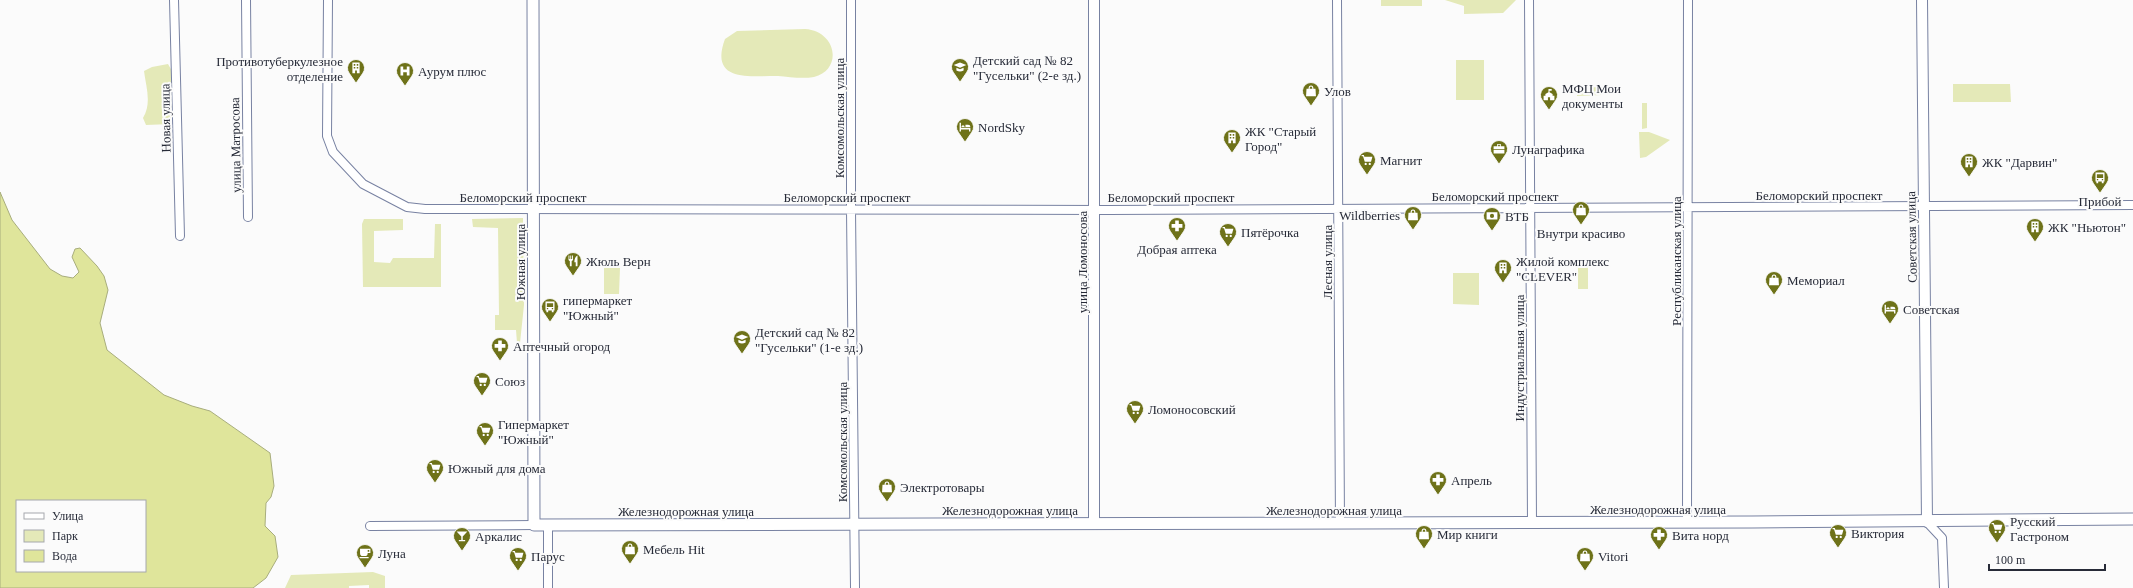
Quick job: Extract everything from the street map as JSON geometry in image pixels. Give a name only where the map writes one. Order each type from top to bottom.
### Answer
[{"type":"main road","name":"Южная улица","points":[[533,0],[534,525]]},
{"type":"main road","name":"Железнодорожная улица","points":[[534,525],[1927,522],[2133,519]]},
{"type":"street","name":"Новая улица","points":[[174,0],[180,236]]},
{"type":"street","name":"улица Матросова","points":[[246,0],[248,217]]},
{"type":"street","name":"Беломорский проспект","points":[[328,0],[327,136],[333,152],[363,184],[407,207],[534,210],[1095,210],[2133,205]]},
{"type":"street","name":"Комсомольская улица","points":[[851,0],[851,210],[855,588]]},
{"type":"street","name":"улица Ломоносова","points":[[1094,0],[1094,524]]},
{"type":"street","name":"Лесная улица","points":[[1337,0],[1340,524]]},
{"type":"street","name":"Индустриальная улица","points":[[1529,0],[1532,523]]},
{"type":"street","name":"Республиканская улица","points":[[1687,522],[1688,0]]},
{"type":"street","name":"Советская улица","points":[[1922,0],[1927,522]]},
{"type":"street","points":[[1927,522],[1942,538],[1944,588]]},
{"type":"street","points":[[370,526],[534,525]]},
{"type":"street","points":[[548,525],[548,588]]},
{"type":"green space","points":[[1381,0],[1422,0],[1422,6],[1381,6]]},
{"type":"green space","points":[[1445,0],[1516,0],[1503,13],[1464,14],[1464,6]]},
{"type":"green space","points":[[805,29],[816,31],[824,36],[830,43],[832,51],[832,59],[829,67],[823,73],[814,77],[744,76],[727,70],[722,63],[721,53],[725,39],[737,31]]},
{"type":"green space","points":[[1456,60],[1484,60],[1484,100],[1456,100]]},
{"type":"green space","points":[[168,64],[172,71],[171,124],[146,125],[143,118],[146,112],[148,95],[144,71],[152,67]]},
{"type":"green space","points":[[1953,84],[2010,84],[2011,102],[1953,102]]},
{"type":"green space","points":[[1601,87],[1601,95],[1577,96],[1577,88]]},
{"type":"green space","points":[[1642,103],[1647,103],[1647,128],[1642,129]]},
{"type":"green space","points":[[1639,132],[1649,132],[1670,140],[1646,157],[1640,158]]},
{"type":"green space","points":[[523,218],[524,305],[520,343],[517,343],[516,330],[495,330],[495,315],[499,315],[498,228],[473,227],[472,219]]},
{"type":"green space","points":[[364,219],[403,219],[403,230],[374,231],[374,262],[390,263],[393,258],[434,258],[435,224],[441,224],[441,287],[363,287],[362,224]]},
{"type":"green space","points":[[1578,266],[1588,267],[1588,289],[1578,289]]},
{"type":"green space","points":[[604,268],[620,268],[619,294],[604,294]]},
{"type":"green space","points":[[1453,273],[1479,273],[1479,305],[1453,304]]},
{"type":"green space","points":[[373,572],[385,576],[385,588],[369,588],[369,585],[349,586],[349,588],[285,588],[291,575]]},
{"type":"water","points":[[0,192],[12,220],[50,269],[62,276],[73,278],[79,272],[72,257],[75,249],[80,248],[104,276],[108,290],[100,323],[107,350],[164,395],[210,411],[270,453],[274,486],[271,497],[266,503],[265,526],[275,536],[278,557],[266,578],[253,588],[0,588]]},
{"type":"place","name":"Детский сад № 82 \"Гусельки\" (2-е зд.)","points":[[960,82]]},
{"type":"place","name":"Противотуберкулезное отделение","points":[[356,83]]},
{"type":"place","name":"Аурум плюс","points":[[405,86]]},
{"type":"place","name":"Улов","points":[[1311,106]]},
{"type":"place","name":"МФЦ Мои документы","points":[[1549,110]]},
{"type":"place","name":"NordSky","points":[[965,142]]},
{"type":"place","name":"ЖК \"Старый Город\"","points":[[1232,153]]},
{"type":"place","name":"Лунаграфика","points":[[1499,164]]},
{"type":"place","name":"Магнит","points":[[1367,175]]},
{"type":"place","name":"ЖК \"Дарвин\"","points":[[1969,177]]},
{"type":"place","name":"Прибой","points":[[2100,193]]},
{"type":"place","name":"Внутри красиво","points":[[1581,225]]},
{"type":"place","name":"Wildberries","points":[[1413,230]]},
{"type":"place","name":"ВТБ","points":[[1492,231]]},
{"type":"place","name":"Добрая аптека","points":[[1177,241]]},
{"type":"place","name":"ЖК \"Ньютон\"","points":[[2035,242]]},
{"type":"place","name":"Пятёрочка","points":[[1228,247]]},
{"type":"place","name":"Жюль Верн","points":[[573,276]]},
{"type":"place","name":"Жилой комплекс \"СLEVER\"","points":[[1503,283]]},
{"type":"place","name":"Мемориал","points":[[1774,295]]},
{"type":"place","name":"гипермаркет \"Южный\"","points":[[550,322]]},
{"type":"place","name":"Советская","points":[[1890,324]]},
{"type":"place","name":"Детский сад № 82 \"Гусельки\" (1-е зд.)","points":[[742,354]]},
{"type":"place","name":"Аптечный огород","points":[[500,361]]},
{"type":"place","name":"Союз","points":[[482,396]]},
{"type":"place","name":"Ломоносовский","points":[[1135,424]]},
{"type":"place","name":"Гипермаркет \"Южный\"","points":[[485,446]]},
{"type":"place","name":"Южный для дома","points":[[435,483]]},
{"type":"place","name":"Апрель","points":[[1438,495]]},
{"type":"place","name":"Электротовары","points":[[887,502]]},
{"type":"place","name":"Русский Гастроном","points":[[1997,543]]},
{"type":"place","name":"Виктория","points":[[1838,548]]},
{"type":"place","name":"Мир книги","points":[[1424,549]]},
{"type":"place","name":"Вита норд","points":[[1659,550]]},
{"type":"place","name":"Аркалис","points":[[462,551]]},
{"type":"place","name":"Мебель Hit","points":[[630,564]]},
{"type":"place","name":"Луна","points":[[365,568]]},
{"type":"place","name":"Парус","points":[[518,571]]},
{"type":"place","name":"Vitori","points":[[1585,571]]}]
